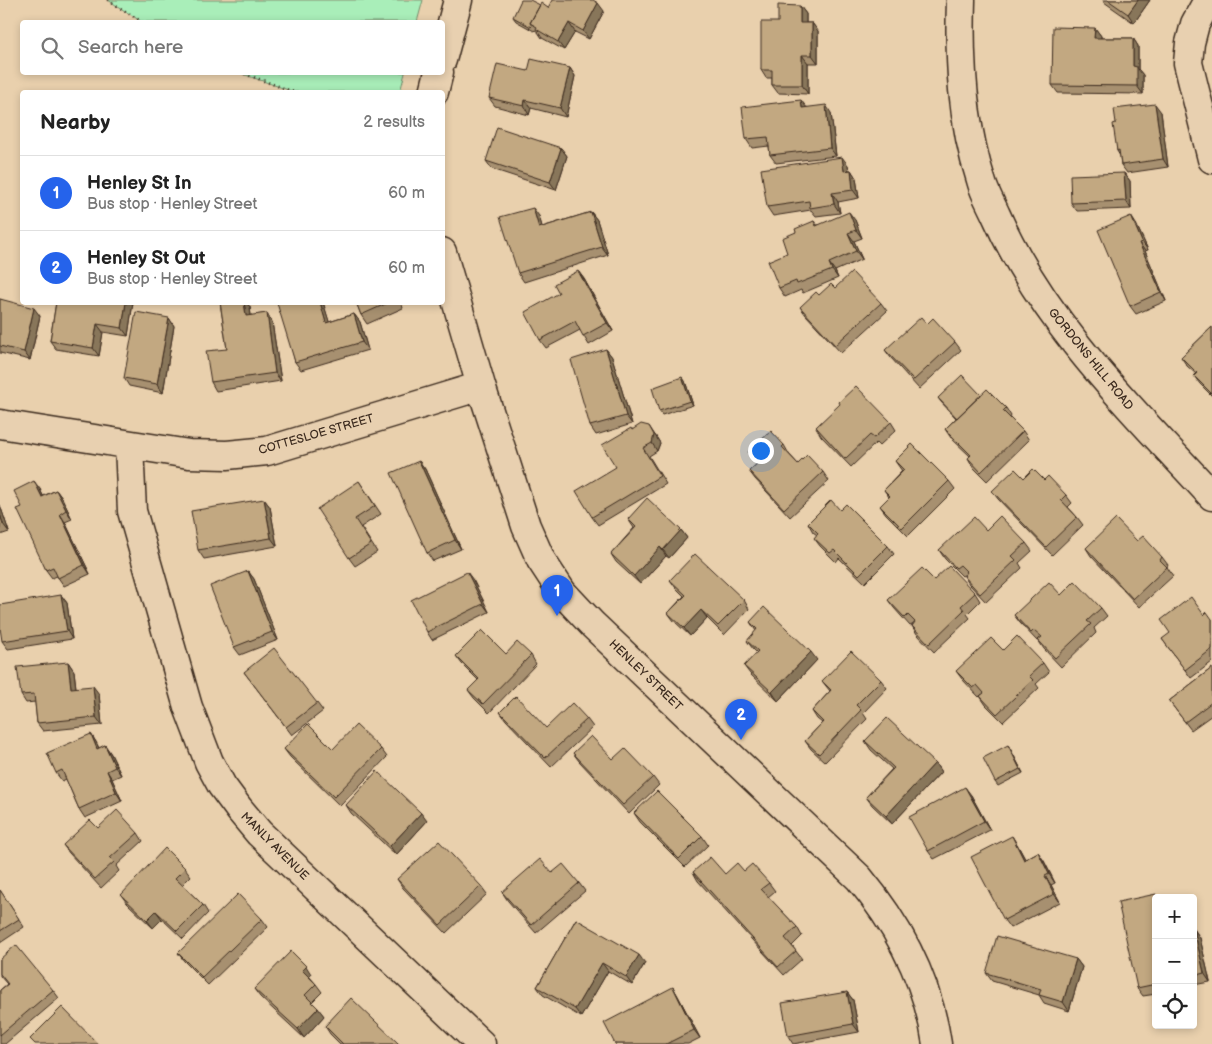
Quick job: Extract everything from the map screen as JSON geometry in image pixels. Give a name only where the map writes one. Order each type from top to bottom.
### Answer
[{"type":"street","points":[[445,49],[458,0]]},
{"type":"street","name":"GORDONS HILL ROAD","points":[[961,0],[962,79],[967,129],[981,181],[1003,231],[1030,280],[1058,322],[1100,374],[1212,496]]},
{"type":"street","points":[[1208,0],[1195,24],[1190,43],[1188,63],[1212,159]]},
{"type":"street","points":[[434,90],[438,75]]},
{"type":"street","name":"HENLEY STREET","points":[[445,263],[480,386],[526,526],[541,560],[562,592],[600,632],[859,878],[880,904],[897,930],[912,959],[927,998],[937,1044]]},
{"type":"street","name":"COTTESLOE STREET","points":[[0,424],[189,454],[227,455],[267,451],[480,386]]},
{"type":"street","name":"MANLY AVENUE","points":[[129,445],[132,511],[188,707],[209,762],[222,786],[259,833],[482,1044]]},
{"type":"path","points":[[108,0],[139,20]]},
{"type":"path","points":[[248,75],[289,90]]},
{"type":"green space","points":[[108,0],[423,0],[418,20],[139,20]]},
{"type":"green space","points":[[246,75],[404,75],[400,90],[288,90]]},
{"type":"building","points":[[521,0],[530,0],[540,5],[530,23],[531,27],[513,17]]},
{"type":"building","points":[[552,0],[593,0],[598,3],[583,31],[569,23],[558,42],[536,29],[537,27],[530,23],[541,3],[548,8]]},
{"type":"building","points":[[1108,0],[1138,0],[1128,14]]},
{"type":"building","points":[[778,5],[800,6],[800,23],[812,23],[812,55],[802,55],[802,85],[772,85],[772,70],[761,70],[761,22],[778,22]]},
{"type":"building","points":[[1053,27],[1095,28],[1094,38],[1133,38],[1133,66],[1137,67],[1137,86],[1052,85]]},
{"type":"building","points":[[531,59],[570,68],[560,108],[525,100],[524,106],[489,98],[497,64],[528,71]]},
{"type":"building","points":[[801,100],[802,108],[826,105],[830,148],[770,155],[768,137],[746,139],[742,107]]},
{"type":"building","points":[[1155,104],[1163,159],[1121,165],[1113,124],[1116,123],[1114,109]]},
{"type":"building","points":[[497,127],[561,148],[550,182],[486,161]]},
{"type":"building","points":[[842,157],[844,171],[851,170],[853,190],[832,193],[834,204],[810,208],[809,201],[767,207],[761,169]]},
{"type":"building","points":[[1124,173],[1126,201],[1071,203],[1070,175]]},
{"type":"building","points":[[533,208],[539,228],[591,212],[602,247],[518,273],[500,217]]},
{"type":"building","points":[[849,212],[856,230],[848,233],[856,251],[829,263],[832,270],[797,284],[796,281],[779,288],[768,261],[787,253],[782,238],[796,232],[795,229],[814,221],[816,226]]},
{"type":"building","points":[[1131,216],[1142,242],[1139,243],[1161,292],[1130,306],[1098,230]]},
{"type":"building","points":[[578,271],[607,323],[583,336],[575,321],[540,340],[525,312],[559,293],[554,284]]},
{"type":"building","points":[[852,272],[881,303],[835,345],[800,307],[816,292],[819,295],[831,284],[835,288]]},
{"type":"building","points":[[0,299],[34,308],[24,352],[0,346]]},
{"type":"building","points":[[56,305],[126,305],[122,328],[97,324],[93,348],[50,341]]},
{"type":"building","points":[[220,305],[244,305],[246,316],[267,313],[275,373],[211,382],[206,351],[227,349]]},
{"type":"building","points":[[278,305],[321,305],[326,323],[354,314],[362,342],[295,362]]},
{"type":"building","points":[[357,305],[383,305],[361,315]]},
{"type":"building","points":[[136,312],[169,318],[157,384],[124,378]]},
{"type":"building","points":[[921,317],[927,324],[933,318],[955,342],[914,380],[885,350]]},
{"type":"building","points":[[1212,327],[1212,394],[1194,376],[1197,373],[1181,357]]},
{"type":"building","points":[[606,349],[626,416],[590,426],[571,360]]},
{"type":"building","points":[[962,375],[981,395],[957,418],[938,398]]},
{"type":"building","points":[[682,377],[690,401],[659,411],[652,388]]},
{"type":"building","points":[[856,386],[891,422],[874,438],[870,435],[845,459],[816,427]]},
{"type":"building","points":[[987,389],[1006,408],[1003,411],[1023,431],[981,472],[968,458],[971,455],[945,429]]},
{"type":"building","points":[[641,424],[649,426],[654,435],[652,443],[643,448],[660,476],[592,517],[576,491],[616,467],[602,445]]},
{"type":"building","points":[[771,431],[784,445],[782,447],[798,464],[807,455],[823,472],[784,509],[749,471],[758,463],[748,452]]},
{"type":"building","points":[[912,444],[949,481],[902,528],[880,506],[890,496],[884,490],[904,470],[895,461]]},
{"type":"building","points":[[419,461],[455,540],[427,553],[391,473]]},
{"type":"building","points":[[1015,469],[1024,478],[1033,469],[1044,480],[1048,476],[1066,495],[1061,500],[1077,517],[1046,547],[992,491]]},
{"type":"building","points":[[34,481],[42,497],[56,490],[66,510],[60,514],[84,565],[58,578],[53,567],[46,570],[17,509],[22,507],[14,491]]},
{"type":"building","points":[[359,481],[375,506],[355,519],[371,544],[349,558],[317,509]]},
{"type":"building","points":[[647,498],[681,530],[663,550],[660,547],[634,576],[611,554],[636,527],[628,519]]},
{"type":"building","points":[[264,499],[271,538],[198,550],[191,511]]},
{"type":"building","points":[[831,500],[840,510],[846,504],[888,546],[859,575],[834,550],[830,553],[814,538],[818,533],[808,523]]},
{"type":"building","points":[[0,514],[3,524],[0,525]]},
{"type":"building","points":[[1000,516],[1026,543],[1012,556],[1016,560],[980,594],[964,576],[967,572],[960,565],[956,568],[939,550],[974,517],[986,530]]},
{"type":"building","points":[[1116,519],[1137,541],[1143,536],[1162,557],[1160,560],[1167,567],[1133,599],[1086,548]]},
{"type":"building","points":[[695,554],[744,600],[718,626],[701,610],[684,628],[668,613],[686,595],[670,580]]},
{"type":"building","points":[[949,566],[975,593],[961,606],[964,610],[929,644],[912,626],[915,622],[908,615],[905,618],[888,600],[922,568],[934,580]]},
{"type":"building","points":[[248,571],[272,632],[234,647],[210,586]]},
{"type":"building","points":[[467,572],[483,604],[427,632],[411,600]]},
{"type":"building","points":[[1075,581],[1101,608],[1087,621],[1091,624],[1055,658],[1038,640],[1042,637],[1034,630],[1031,633],[1014,615],[1049,582],[1061,595]]},
{"type":"building","points":[[61,595],[67,631],[2,641],[0,605]]},
{"type":"building","points":[[1191,597],[1204,615],[1207,612],[1212,619],[1212,649],[1185,670],[1162,639],[1170,633],[1161,620]]},
{"type":"building","points":[[764,607],[811,652],[772,692],[744,666],[758,651],[747,641],[757,629],[750,622]]},
{"type":"building","points":[[482,630],[506,654],[517,642],[531,655],[483,704],[468,690],[479,679],[456,656]]},
{"type":"building","points":[[1017,636],[1043,663],[1029,676],[1033,680],[997,714],[980,696],[984,693],[977,685],[973,688],[956,671],[991,638],[1003,650]]},
{"type":"building","points":[[274,648],[317,703],[286,727],[244,672]]},
{"type":"building","points":[[851,651],[881,680],[856,705],[861,710],[819,754],[805,741],[823,722],[812,711],[831,690],[822,681]]},
{"type":"building","points":[[68,662],[71,688],[93,686],[96,717],[37,723],[34,694],[21,695],[17,667]]},
{"type":"building","points":[[1212,668],[1212,702],[1185,722],[1169,701]]},
{"type":"building","points":[[516,696],[546,728],[572,703],[587,719],[545,758],[500,712]]},
{"type":"building","points":[[887,718],[935,763],[886,816],[866,797],[894,768],[865,741]]},
{"type":"building","points":[[308,724],[333,749],[356,725],[381,749],[334,797],[284,749]]},
{"type":"building","points":[[91,734],[97,749],[105,745],[115,767],[107,771],[116,792],[79,809],[62,770],[56,773],[47,753]]},
{"type":"building","points":[[591,736],[613,759],[625,748],[653,777],[623,805],[573,753]]},
{"type":"building","points":[[1008,745],[1020,769],[995,782],[983,758]]},
{"type":"building","points":[[377,771],[421,813],[390,846],[346,805]]},
{"type":"building","points":[[965,787],[984,821],[928,851],[909,817]]},
{"type":"building","points":[[657,791],[702,836],[679,859],[634,813]]},
{"type":"building","points":[[117,810],[138,833],[110,858],[114,862],[95,879],[63,845],[90,820],[98,828]]},
{"type":"building","points":[[1012,836],[1024,860],[1038,852],[1049,874],[1045,876],[1054,894],[1004,920],[971,857]]},
{"type":"building","points":[[439,841],[481,886],[440,925],[397,879]]},
{"type":"building","points":[[165,848],[185,868],[175,878],[203,905],[177,931],[156,911],[147,920],[121,895]]},
{"type":"building","points":[[710,857],[725,874],[737,863],[744,871],[752,864],[769,883],[761,889],[797,927],[785,938],[796,951],[778,967],[693,872]]},
{"type":"building","points":[[540,859],[552,873],[563,864],[579,883],[531,925],[502,892]]},
{"type":"building","points":[[0,890],[19,919],[0,931]]},
{"type":"building","points":[[238,894],[262,919],[202,977],[178,953]]},
{"type":"building","points":[[1152,895],[1152,985],[1137,988],[1118,902]]},
{"type":"building","points":[[576,919],[639,955],[626,977],[602,963],[575,1009],[537,987]]},
{"type":"building","points":[[997,936],[1076,959],[1063,1002],[1039,995],[1041,989],[986,973]]},
{"type":"building","points":[[1197,942],[1204,973],[1197,975]]},
{"type":"building","points":[[16,945],[53,990],[0,1035],[0,990],[8,984],[0,974],[0,959]]},
{"type":"building","points":[[291,951],[306,966],[302,970],[316,984],[305,995],[318,1008],[298,1029],[254,989]]},
{"type":"building","points":[[673,987],[694,1030],[666,1044],[615,1044],[604,1023]]},
{"type":"building","points":[[847,992],[853,1024],[788,1036],[782,1003]]},
{"type":"building","points":[[351,998],[399,1044],[343,1044],[325,1026]]},
{"type":"building","points":[[62,1007],[98,1044],[35,1044],[30,1039]]},
{"type":"place","name":"Henley St In","points":[[557,616]]},
{"type":"place","name":"Henley St Out","points":[[741,740]]}]
